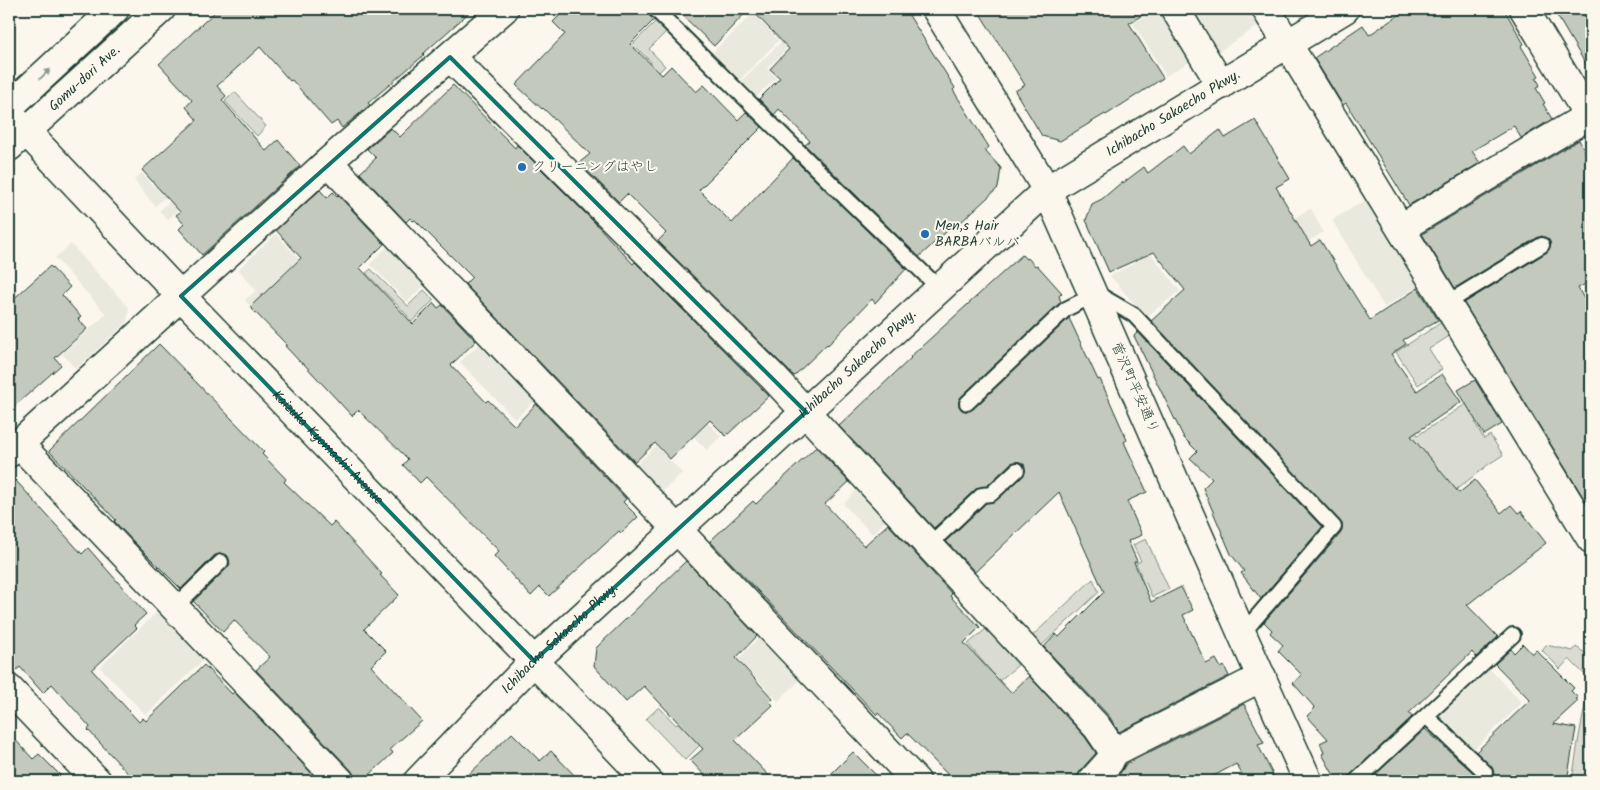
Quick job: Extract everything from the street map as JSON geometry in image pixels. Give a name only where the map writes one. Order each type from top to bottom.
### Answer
[{"type":"street","points":[[9,107],[115,9]]},
{"type":"street","name":"Gomu-dori Ave.","points":[[15,131],[161,9]]},
{"type":"street","points":[[340,781],[174,607],[14,449],[328,162],[504,9]]},
{"type":"street","name":"菅沢町平安通り","points":[[936,9],[1047,190],[1308,781]]},
{"type":"street","points":[[1175,9],[1221,85]]},
{"type":"street","points":[[1266,9],[1591,539]]},
{"type":"street","name":"Ichibacho Sakaecho Pkwy.","points":[[418,781],[534,661],[806,412],[938,288],[1047,190],[1345,9]]},
{"type":"street","points":[[1401,228],[1590,117],[1524,9]]},
{"type":"street","points":[[450,57],[766,370],[1096,727],[1114,752]]},
{"type":"street","name":"Kaizuka Kyomachi Avenue","points":[[15,131],[181,296],[648,781]]},
{"type":"street","points":[[328,162],[916,781]]},
{"type":"street","points":[[1092,781],[1109,762],[1114,752],[1262,677]]},
{"type":"street","points":[[9,689],[97,781]]},
{"type":"lane","points":[[655,9],[938,288]]},
{"type":"lane","points":[[1447,303],[1542,245]]},
{"type":"lane","points":[[967,403],[1066,309],[1093,292],[1134,315],[1334,527],[1242,634]]},
{"type":"lane","points":[[928,546],[982,496],[991,494],[1017,470]]},
{"type":"lane","points":[[174,607],[220,562]]},
{"type":"lane","points":[[1356,781],[1513,635]]},
{"type":"lane","points":[[1426,716],[1485,772]]},
{"type":"highlighted area","points":[[450,57],[806,412],[534,661],[181,296]]},
{"type":"shaded area","points":[[758,9],[771,9],[780,19],[769,30],[778,41],[740,80],[713,52]]},
{"type":"shaded area","points":[[1157,9],[1161,9],[1192,60],[1166,76],[1133,23]]},
{"type":"shaded area","points":[[1189,9],[1250,9],[1260,25],[1216,53]]},
{"type":"shaded area","points":[[656,21],[667,31],[649,49],[665,66],[657,74],[649,65],[651,62],[637,48],[625,60],[621,56]]},
{"type":"shaded area","points":[[785,38],[791,45],[767,68],[776,78],[757,96],[741,81]]},
{"type":"shaded area","points":[[235,92],[266,126],[257,136],[225,101]]},
{"type":"shaded area","points":[[203,172],[202,189],[167,220],[159,211]]},
{"type":"shaded area","points":[[142,173],[154,187],[163,179],[172,191],[155,206],[134,180]]},
{"type":"shaded area","points":[[1369,198],[1420,285],[1384,307],[1332,220]]},
{"type":"shaded area","points":[[1311,208],[1323,232],[1279,261],[1290,221]]},
{"type":"shaded area","points":[[276,234],[299,259],[282,275],[289,283],[256,313],[245,300],[256,290],[238,269]]},
{"type":"shaded area","points":[[71,244],[129,308],[127,322],[76,369],[62,354],[106,314],[55,258]]},
{"type":"shaded area","points":[[387,247],[425,285],[407,302],[370,264]]},
{"type":"shaded area","points":[[1151,254],[1180,291],[1146,317],[1110,276]]},
{"type":"shaded area","points":[[371,269],[408,306],[424,290],[434,300],[387,346],[383,341],[408,316],[366,273]]},
{"type":"shaded area","points":[[1442,322],[1451,335],[1429,349],[1442,369],[1418,385],[1396,352]]},
{"type":"shaded area","points":[[479,344],[535,401],[515,419],[460,362]]},
{"type":"shaded area","points":[[678,393],[721,436],[707,450],[664,407]]},
{"type":"shaded area","points":[[1483,393],[1493,411],[1475,423],[1484,439],[1490,435],[1503,455],[1421,517],[1370,469],[1412,427],[1418,435]]},
{"type":"shaded area","points":[[656,446],[682,473],[660,494],[634,467]]},
{"type":"shaded area","points":[[857,490],[886,521],[872,534],[843,504]]},
{"type":"shaded area","points":[[1146,539],[1169,589],[1152,597],[1146,583],[1142,584],[1139,577],[1141,575],[1136,563],[1141,561],[1133,545]]},
{"type":"shaded area","points":[[1093,579],[1099,592],[1039,648],[1030,638]]},
{"type":"shaded area","points":[[158,611],[204,659],[146,715],[100,667]]},
{"type":"shaded area","points":[[987,628],[1018,665],[999,681],[968,644]]},
{"type":"shaded area","points":[[759,638],[799,681],[778,701],[738,659]]},
{"type":"shaded area","points":[[1546,645],[1573,651],[1576,647],[1591,657],[1591,665],[1587,677],[1569,659],[1560,669],[1542,650]]},
{"type":"shaded area","points":[[1486,665],[1522,703],[1471,752],[1435,715]]},
{"type":"shaded area","points":[[1591,676],[1591,781],[1572,781],[1579,736]]},
{"type":"shaded area","points":[[659,707],[676,725],[685,717],[701,744],[685,760],[646,719]]},
{"type":"building","points":[[218,9],[473,9],[424,55],[368,103],[370,105],[342,128],[337,121],[331,125],[260,47],[217,86],[226,96],[222,100],[266,151],[278,140],[300,166],[202,255],[179,229],[184,224],[176,215],[180,212],[142,170],[197,120],[186,107],[192,100],[159,64]]},
{"type":"building","points":[[566,9],[646,9],[654,20],[630,44],[662,75],[671,66],[696,92],[704,85],[738,120],[746,112],[762,127],[699,190],[732,223],[793,158],[906,269],[875,303],[872,299],[828,345],[794,376],[658,241],[666,233],[627,194],[619,202],[579,163],[590,154],[543,108],[516,85],[565,34],[553,22]]},
{"type":"building","points":[[676,9],[749,9],[714,46]]},
{"type":"building","points":[[751,9],[905,9],[955,88],[953,90],[989,147],[985,151],[1001,168],[998,188],[961,222],[959,220],[919,257],[805,145],[810,141],[779,109],[774,115],[759,99],[780,78],[770,69],[789,49]]},
{"type":"building","points":[[977,9],[1153,9],[1129,23],[1163,78],[1106,115],[1060,141],[1042,136],[1015,91],[1025,85]]},
{"type":"building","points":[[1408,9],[1504,9],[1524,44],[1521,46],[1539,76],[1536,78],[1540,85],[1536,88],[1552,119],[1521,138],[1514,126],[1472,151],[1480,163],[1409,205],[1346,103],[1343,105],[1314,58],[1363,25],[1369,35]]},
{"type":"building","points":[[1553,9],[1591,9],[1591,73]]},
{"type":"building","points":[[453,85],[515,148],[517,145],[633,264],[635,262],[769,396],[726,436],[710,420],[670,459],[655,443],[635,462],[465,284],[472,277],[415,220],[413,221],[410,218],[406,222],[360,173],[376,158],[367,149],[391,128],[400,137]]},
{"type":"building","points":[[1255,120],[1290,179],[1276,187],[1311,246],[1320,240],[1370,320],[1418,288],[1438,320],[1403,340],[1406,344],[1391,354],[1417,391],[1442,374],[1461,402],[1411,436],[1459,493],[1475,480],[1501,513],[1511,505],[1518,513],[1521,511],[1546,543],[1467,605],[1498,637],[1476,657],[1472,652],[1409,713],[1412,717],[1344,781],[1337,781],[1322,754],[1324,753],[1320,743],[1328,739],[1307,716],[1315,708],[1293,683],[1302,675],[1278,651],[1283,645],[1270,633],[1272,630],[1264,622],[1341,533],[1342,524],[1151,321],[1185,290],[1154,252],[1109,272],[1086,220],[1092,204],[1102,199],[1144,167],[1148,173],[1183,146],[1189,154],[1220,130],[1225,138]]},
{"type":"building","points":[[1579,140],[1591,162],[1591,281],[1578,288],[1591,311],[1591,510],[1464,303],[1547,252],[1551,245],[1549,240],[1542,236],[1537,238],[1455,288],[1422,234]]},
{"type":"building","points":[[320,190],[327,198],[333,192],[338,195],[384,244],[360,268],[413,324],[434,303],[438,308],[442,305],[476,341],[451,365],[486,402],[488,400],[515,426],[536,404],[626,499],[623,502],[638,517],[621,533],[619,531],[549,596],[540,587],[531,596],[494,556],[499,551],[426,477],[420,483],[403,465],[408,459],[358,410],[352,416],[250,307],[301,258],[276,230]]},
{"type":"building","points":[[1022,255],[1026,259],[1028,258],[1035,266],[1037,265],[1062,293],[1059,296],[1061,302],[961,397],[959,406],[965,411],[973,409],[1069,318],[1098,380],[1100,379],[1127,440],[1124,442],[1147,492],[1127,501],[1142,535],[1128,541],[1137,561],[1134,562],[1151,602],[1181,587],[1193,610],[1183,615],[1206,664],[1216,659],[1221,668],[1224,666],[1229,676],[1119,732],[1109,716],[1044,647],[1056,634],[1059,637],[1104,592],[1059,492],[975,572],[946,541],[986,503],[997,500],[1023,476],[1025,472],[1024,464],[1019,462],[1011,463],[987,486],[976,489],[934,528],[839,426],[910,357]]},
{"type":"building","points":[[50,266],[70,287],[62,295],[81,317],[78,319],[87,329],[55,358],[61,365],[9,411],[9,303]]},
{"type":"building","points":[[1138,332],[1322,527],[1261,599],[1241,573],[1244,571],[1231,554],[1203,488],[1212,479],[1190,458],[1197,451],[1184,438],[1134,336]]},
{"type":"building","points":[[159,344],[264,452],[262,454],[286,479],[284,482],[330,526],[334,522],[399,595],[364,629],[386,651],[371,666],[422,721],[390,749],[393,753],[363,781],[355,781],[351,770],[256,670],[270,657],[234,620],[223,632],[193,601],[227,568],[230,564],[228,556],[223,554],[215,555],[181,589],[49,451]]},
{"type":"building","points":[[1475,380],[1502,424],[1484,435],[1458,390]]},
{"type":"building","points":[[816,447],[849,482],[825,504],[864,546],[888,524],[952,594],[950,596],[980,627],[964,643],[1011,693],[1029,676],[1085,737],[1096,753],[1080,771],[1077,781],[954,781],[907,733],[902,738],[878,713],[877,715],[710,541],[753,501],[756,504]]},
{"type":"building","points":[[9,473],[82,554],[88,548],[146,614],[134,625],[137,628],[92,670],[139,722],[143,718],[146,721],[204,665],[232,694],[234,692],[319,781],[135,781],[88,730],[90,727],[52,684],[43,693],[20,667],[12,674],[9,674]]},
{"type":"building","points":[[686,561],[757,636],[736,658],[773,699],[770,702],[773,705],[735,740],[774,781],[710,781],[690,760],[703,749],[644,686],[626,702],[594,666],[596,648]]},
{"type":"building","points":[[1523,644],[1532,654],[1536,650],[1574,688],[1571,691],[1578,698],[1576,699],[1578,701],[1553,724],[1576,728],[1567,781],[1483,781],[1491,778],[1494,774],[1493,769],[1476,752],[1530,700],[1495,664],[1511,649],[1514,653]]},
{"type":"building","points":[[1244,704],[1264,743],[1258,745],[1276,781],[1246,781],[1236,764],[1204,781],[1113,781],[1126,764]]},
{"type":"building","points":[[1425,729],[1483,781],[1382,781],[1376,774]]},
{"type":"building","points":[[9,733],[33,759],[39,754],[66,781],[9,781]]},
{"type":"building","points":[[512,733],[540,761],[551,751],[580,781],[462,781]]},
{"type":"building","points":[[853,752],[882,781],[824,781]]},
{"type":"place","name":"クリーニングはやし","points":[[522,167]]},
{"type":"place","name":"Men,s Hair BARBAバルバ","points":[[925,234]]}]
